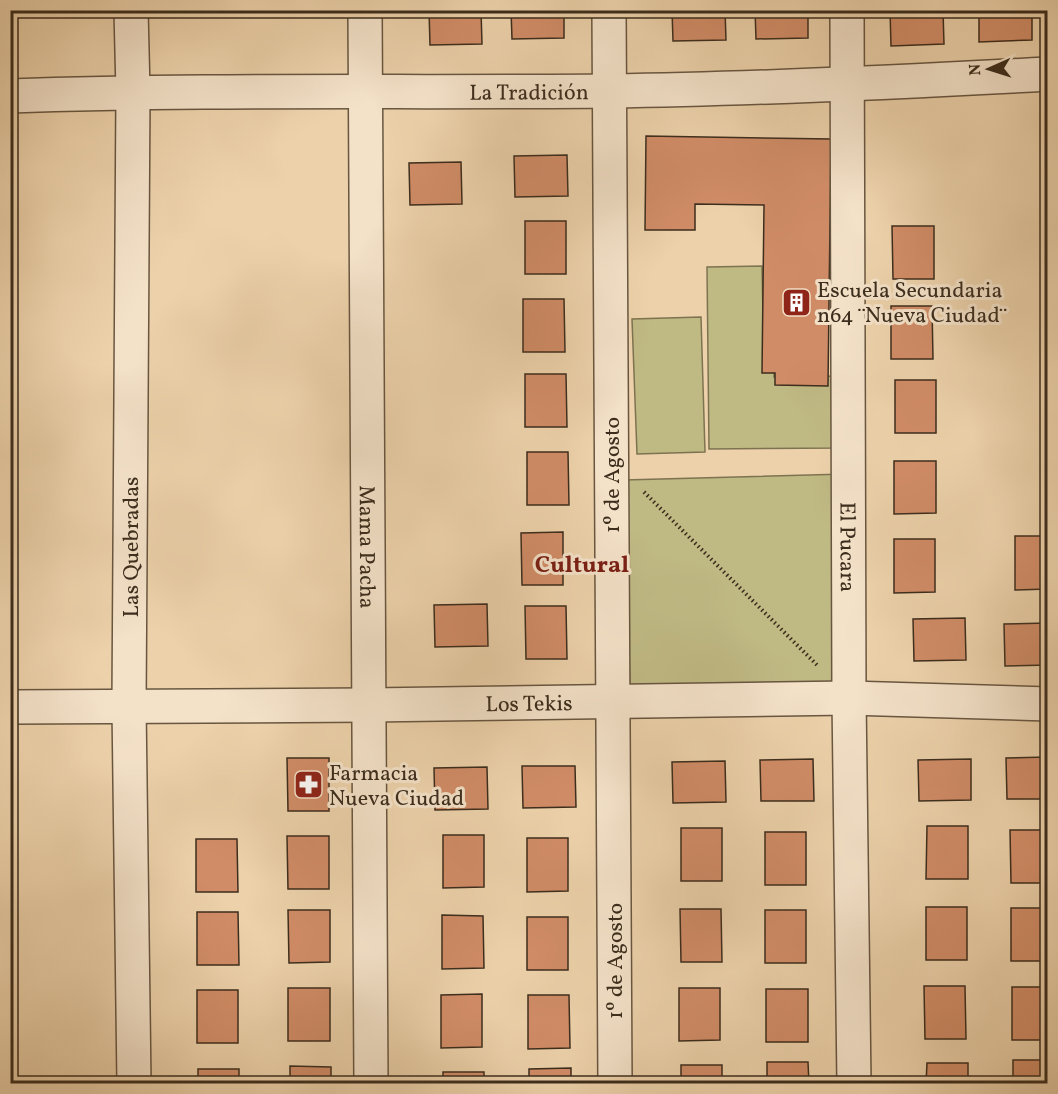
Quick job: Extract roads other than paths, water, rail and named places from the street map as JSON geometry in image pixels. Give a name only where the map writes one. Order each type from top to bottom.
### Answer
[{"type":"street","name":"Las Quebradas","points":[[131,10],[133,92],[129,706],[134,1083]]},
{"type":"street","name":"Mama Pacha","points":[[365,10],[371,1083]]},
{"type":"street","name":"1º de Agosto","points":[[609,10],[615,1083]]},
{"type":"street","name":"El Pucara","points":[[847,10],[849,698],[854,1083]]},
{"type":"street","name":"La Tradición","points":[[10,96],[133,92],[610,91],[848,85],[1047,74]]},
{"type":"street","name":"Los Tekis","points":[[10,707],[370,705],[849,698],[1047,704]]},
{"type":"place","name":"Escuela Secundaria n64 ¨Nueva Ciudad¨","points":[[796,302]]},
{"type":"place","name":"Farmacia Nueva Ciudad","points":[[308,785]]},
{"type":"district","name":"Cultural","points":[[582,564]]}]
